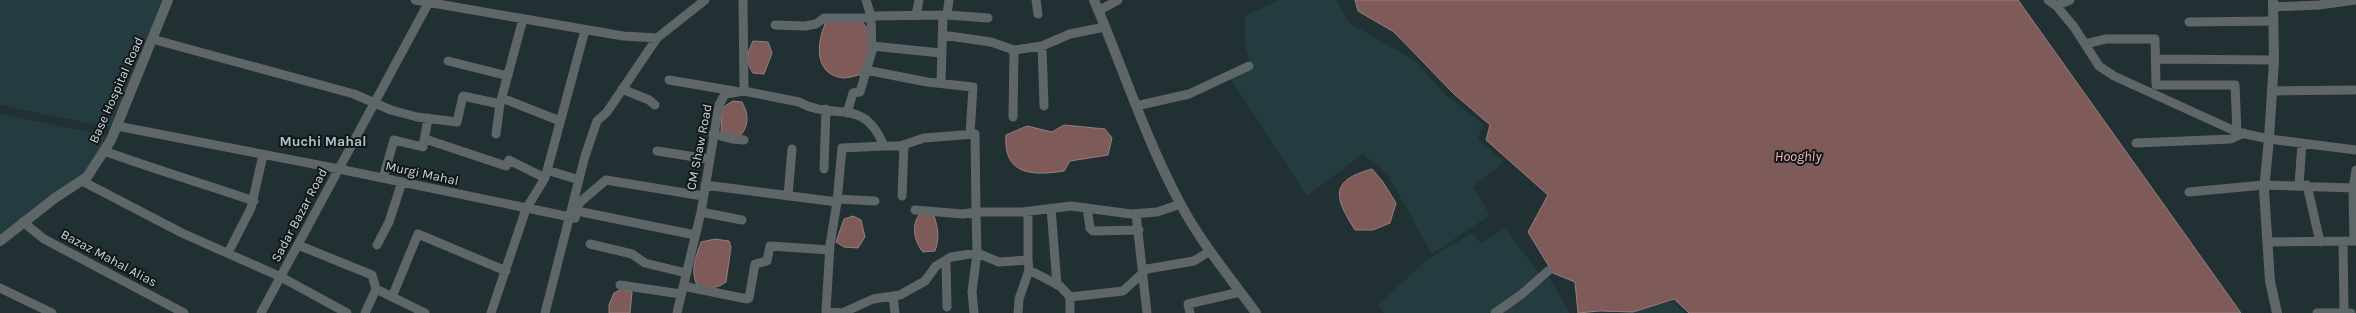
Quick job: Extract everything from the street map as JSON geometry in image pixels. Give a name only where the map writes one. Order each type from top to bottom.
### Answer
[{"type":"street","name":"Base Hospital Road","points":[[0,240],[54,198],[87,178],[104,151],[117,126],[168,0]]},
{"type":"street","points":[[415,0],[429,1],[623,36],[657,38]]},
{"type":"street","points":[[545,313],[579,180],[597,121],[607,112],[657,38],[705,0]]},
{"type":"street","points":[[741,92],[743,0]]},
{"type":"street","points":[[847,113],[853,93],[860,92],[872,46],[871,17],[866,0]]},
{"type":"street","points":[[916,15],[919,0]]},
{"type":"street","points":[[941,83],[942,35],[949,0]]},
{"type":"street","points":[[1036,0],[1038,14]]},
{"type":"street","points":[[1094,0],[1144,129],[1181,204],[1210,251],[1256,313]]},
{"type":"street","points":[[1098,11],[1118,0]]},
{"type":"street","points":[[2048,0],[2058,7],[2099,66],[2114,76],[2240,132],[2269,139],[2356,150]]},
{"type":"street","points":[[2058,7],[2070,0]]},
{"type":"street","points":[[2277,313],[2270,281],[2264,185],[2269,139],[2274,60],[2273,3],[2319,5],[2356,0]]},
{"type":"street","name":"Sadar Bazar Road","points":[[261,313],[429,1]]},
{"type":"street","points":[[775,25],[805,26],[816,24],[824,18],[916,15],[945,15],[988,18]]},
{"type":"street","points":[[496,134],[501,101],[523,19]]},
{"type":"street","points":[[2189,22],[2273,21]]},
{"type":"street","points":[[942,35],[991,42],[1014,50],[1042,46],[1070,34],[1105,27]]},
{"type":"street","points":[[490,313],[506,271],[526,210],[546,174],[585,30]]},
{"type":"street","points":[[2085,44],[2106,39],[2152,38],[2155,41],[2156,83],[2158,86],[2236,86],[2240,132]]},
{"type":"street","points":[[152,39],[354,94],[391,110],[428,118],[456,122],[463,96],[501,101],[560,121]]},
{"type":"street","points":[[872,46],[941,53]]},
{"type":"street","points":[[1042,46],[1044,106]]},
{"type":"street","points":[[1013,117],[1014,50]]},
{"type":"street","points":[[2156,58],[2274,60]]},
{"type":"street","points":[[448,61],[508,76]]},
{"type":"street","points":[[1136,106],[1189,94],[1249,66]]},
{"type":"street","points":[[866,70],[973,87],[970,134]]},
{"type":"street","points":[[669,80],[741,92],[847,113],[869,120],[878,132],[884,146]]},
{"type":"street","points":[[622,89],[649,100],[655,105]]},
{"type":"street","points":[[2272,91],[2356,90]]},
{"type":"street","name":"CM Shaw Road","points":[[678,313],[682,290],[701,212],[708,159],[719,105],[725,94],[741,92]]},
{"type":"street","points":[[824,169],[826,109]]},
{"type":"street","points":[[383,178],[394,140],[423,146],[428,118]]},
{"type":"street","name":"Murgi Mahal","points":[[117,126],[339,169],[526,210],[570,218]]},
{"type":"street","points":[[2136,143],[2231,139],[2240,132]]},
{"type":"street","points":[[713,134],[732,139],[744,140]]},
{"type":"street","points":[[974,313],[972,292],[977,253],[975,134],[924,138],[904,145],[842,148],[830,250],[826,311],[841,313],[873,299],[900,295],[925,281],[936,266],[951,257],[977,253],[999,262],[1029,265],[1057,285],[1070,297],[1070,313]]},
{"type":"street","points":[[425,139],[506,166],[508,160],[546,174],[579,180]]},
{"type":"street","points":[[2302,143],[2303,185],[2320,242]]},
{"type":"street","points":[[902,196],[904,145]]},
{"type":"street","points":[[788,196],[792,149]]},
{"type":"street","points":[[104,151],[170,175],[201,182],[254,201]]},
{"type":"street","points":[[657,151],[708,159]]},
{"type":"street","points":[[228,254],[254,201],[263,155]]},
{"type":"street","points":[[2267,242],[2355,241],[2353,188],[2356,170]]},
{"type":"street","points":[[570,218],[575,218],[579,203],[606,180],[703,196]]},
{"type":"street","points":[[82,181],[182,233],[281,277],[347,313]]},
{"type":"street","points":[[377,246],[397,201],[402,182]]},
{"type":"street","points":[[705,185],[788,196],[875,201]]},
{"type":"street","points":[[2189,192],[2264,185],[2303,185],[2353,188]]},
{"type":"street","points":[[915,210],[963,214],[976,212],[1028,211],[1071,206],[1136,214],[1157,212],[1181,204]]},
{"type":"street","points":[[1051,208],[1057,285]]},
{"type":"street","points":[[1087,208],[1090,228],[1093,231],[1139,230]]},
{"type":"street","points":[[577,211],[695,235]]},
{"type":"street","points":[[1018,313],[1019,298],[1029,265],[1028,211]]},
{"type":"street","points":[[701,212],[742,220]]},
{"type":"street","points":[[1136,214],[1139,230],[1147,313]]},
{"type":"street","name":"Bazaz Mahal Alias","points":[[23,222],[44,239],[184,313]]},
{"type":"street","points":[[392,297],[418,234],[506,271]]},
{"type":"street","points":[[2317,313],[2347,313],[2342,242]]},
{"type":"street","points":[[590,244],[632,254],[645,263],[686,273]]},
{"type":"street","points":[[298,245],[372,275],[376,290],[365,313]]},
{"type":"street","points":[[620,285],[682,290],[747,299],[749,298],[755,264],[767,261],[770,246],[830,250]]},
{"type":"street","points":[[1070,297],[1123,291],[1147,270],[1194,262],[1210,251]]},
{"type":"street","points":[[946,260],[947,307]]},
{"type":"street","points":[[1495,313],[1522,294],[1548,271]]},
{"type":"street","points":[[0,288],[52,313]]},
{"type":"street","points":[[376,290],[425,313]]},
{"type":"street","points":[[1190,313],[1188,304],[1240,292]]},
{"type":"street","points":[[893,296],[895,313]]},
{"type":"shaded area","points":[[0,0],[164,0],[112,128],[0,105]]},
{"type":"shaded area","points":[[1279,0],[1336,0],[1349,23],[1414,60],[1446,95],[1483,124],[1478,139],[1504,162],[1473,187],[1490,215],[1432,254],[1388,175],[1363,154],[1307,196],[1230,78],[1253,66],[1249,60],[1245,46],[1245,16]]},
{"type":"shaded area","points":[[0,114],[109,136],[85,175],[0,236]]},
{"type":"shaded area","points":[[1505,228],[1540,275],[1521,292],[1488,313],[1384,313],[1378,305],[1428,259],[1472,233],[1481,243]]},
{"type":"shaded area","points":[[1549,278],[1570,313],[1499,313]]},
{"type":"shaded area","points":[[1673,301],[1685,313],[1621,313]]},
{"type":"water","name":"Hooghly","points":[[1355,0],[2018,0],[2241,313],[1689,313],[1674,299],[1633,312],[1600,311],[1578,313],[1575,282],[1553,273],[1528,232],[1548,195],[1486,140],[1490,125],[1453,93],[1394,32],[1358,11]]},
{"type":"water","points":[[827,20],[860,20],[869,30],[869,53],[864,74],[843,78],[833,75],[826,70],[822,63],[819,46]]},
{"type":"water","points":[[753,41],[768,42],[772,53],[764,74],[753,73],[750,69],[748,53]]},
{"type":"water","points":[[733,101],[742,102],[747,115],[745,128],[740,136],[721,134],[722,108]]},
{"type":"water","points":[[1064,125],[1105,129],[1112,138],[1108,155],[1070,161],[1064,171],[1052,173],[1022,170],[1009,158],[1006,148],[1006,135],[1027,126],[1052,132]]},
{"type":"water","points":[[1372,169],[1383,182],[1396,203],[1390,223],[1373,230],[1355,230],[1343,209],[1340,200],[1340,192],[1342,185],[1348,179]]},
{"type":"water","points":[[922,212],[933,213],[935,218],[938,237],[935,251],[923,252],[917,243],[915,226],[918,216]]},
{"type":"water","points":[[853,216],[861,220],[865,237],[858,248],[844,247],[836,242],[844,219]]},
{"type":"water","points":[[715,239],[729,241],[731,247],[726,282],[716,287],[708,288],[697,285],[694,274],[694,264],[701,242]]},
{"type":"water","points":[[622,289],[632,292],[630,313],[609,313],[609,305],[614,293]]},
{"type":"district","name":"Muchi Mahal","points":[[323,141]]}]
